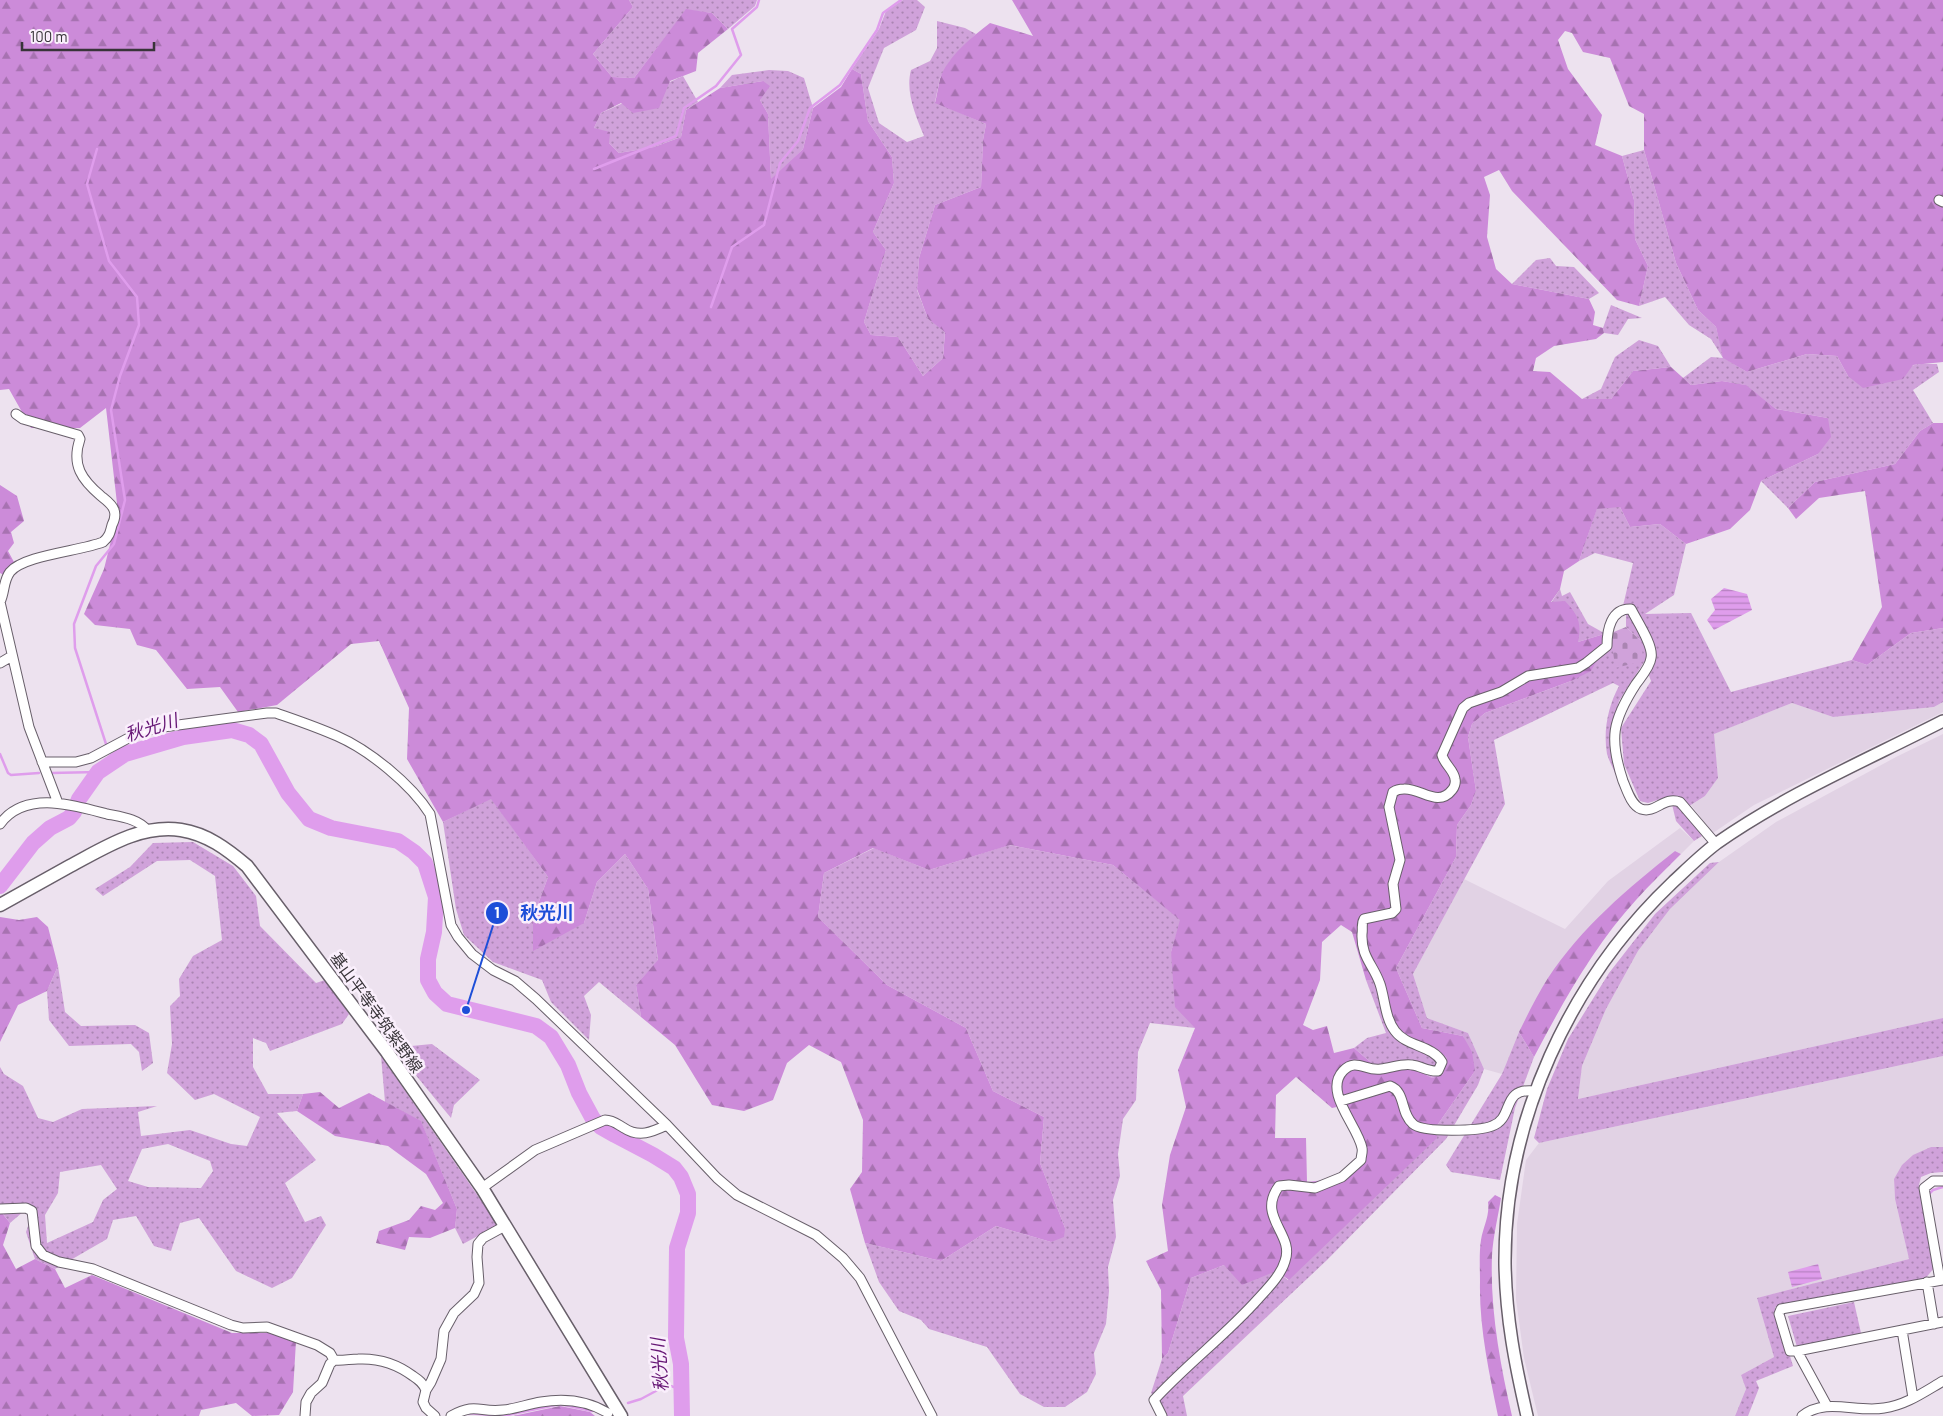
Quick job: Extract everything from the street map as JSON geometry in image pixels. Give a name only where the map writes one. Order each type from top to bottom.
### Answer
[{"type":"main road","name":"基山平等寺筑紫野線","points":[[0,905],[124,837],[148,831],[180,830],[200,835],[227,849],[247,866],[387,1052],[482,1188],[613,1413]]},
{"type":"street","points":[[16,414],[23,419],[78,436],[80,440],[75,452],[81,474],[92,488],[110,504],[115,516],[109,537],[104,542],[38,558],[18,566],[10,572],[6,579],[4,596],[0,602],[29,727],[42,762],[63,804]]},
{"type":"street","points":[[1162,1416],[1154,1400],[1246,1312],[1279,1273],[1285,1262],[1288,1252],[1272,1209],[1273,1194],[1279,1186],[1289,1185],[1314,1188],[1342,1177],[1361,1160],[1362,1149],[1341,1101],[1336,1094],[1336,1085],[1341,1073],[1353,1064],[1360,1064],[1369,1070],[1379,1070],[1411,1064],[1438,1071],[1442,1062],[1439,1056],[1406,1041],[1395,1032],[1389,1022],[1380,982],[1364,955],[1361,944],[1362,923],[1364,920],[1392,913],[1396,909],[1393,884],[1400,860],[1389,807],[1393,792],[1405,788],[1436,798],[1444,798],[1451,792],[1455,786],[1455,779],[1444,762],[1442,755],[1463,708],[1470,703],[1501,692],[1528,676],[1578,668],[1607,646],[1611,620],[1625,609],[1631,610],[1648,642],[1651,658],[1617,719],[1614,745],[1623,780],[1632,801],[1642,809],[1653,809],[1670,800],[1680,802],[1716,844]]},
{"type":"street","points":[[0,663],[12,656]]},
{"type":"street","points":[[42,762],[76,762],[91,758],[136,734],[156,728],[267,713],[276,713],[339,737],[373,758],[410,788],[424,803],[430,814],[451,925],[472,954],[493,970],[515,981],[667,1125],[717,1178],[737,1195],[802,1226],[816,1235],[843,1258],[860,1278],[932,1416]]},
{"type":"street","points":[[1527,1416],[1510,1336],[1506,1299],[1507,1225],[1512,1188],[1518,1154],[1535,1091],[1562,1030],[1585,989],[1618,943],[1654,900],[1696,860],[1716,844],[1778,804],[1943,721]]},
{"type":"street","points":[[0,824],[8,814],[20,808],[33,804],[63,804],[86,808],[143,824],[148,831]]},
{"type":"street","points":[[1341,1101],[1390,1086],[1396,1088],[1401,1095],[1404,1112],[1413,1124],[1424,1130],[1488,1128],[1496,1125],[1503,1118],[1512,1098],[1518,1092],[1526,1090],[1535,1091]]},
{"type":"street","points":[[482,1188],[536,1150],[605,1120],[612,1120],[628,1131],[638,1134],[652,1132],[667,1125]]},
{"type":"street","points":[[1927,1282],[1938,1323],[1790,1351],[1779,1314],[1781,1309],[1927,1282],[1941,1280],[1924,1188],[1932,1181],[1943,1181]]},
{"type":"street","points":[[0,1209],[26,1208],[32,1211],[36,1246],[44,1256],[59,1262],[93,1269],[230,1325],[243,1328],[268,1327],[317,1345],[330,1353],[334,1360]]},
{"type":"street","points":[[435,1416],[426,1408],[424,1402],[426,1390],[432,1382],[440,1359],[444,1331],[454,1313],[474,1294],[479,1282],[478,1244],[483,1238],[505,1226]]},
{"type":"street","points":[[1902,1330],[1913,1398]]},
{"type":"street","points":[[1796,1351],[1827,1406]]},
{"type":"street","points":[[306,1416],[306,1402],[311,1393],[322,1383],[330,1364],[334,1360],[367,1359],[392,1363],[423,1383],[426,1390]]},
{"type":"street","points":[[1802,1416],[1816,1408],[1827,1406],[1867,1410],[1883,1409],[1913,1398],[1943,1381]]},
{"type":"street","points":[[451,1416],[463,1409],[503,1410],[557,1400],[576,1402],[613,1413]]},
{"type":"shaded area","points":[[1724,588],[1747,594],[1752,610],[1714,630],[1707,620],[1715,610],[1711,599]]},
{"type":"shaded area","points":[[1943,702],[1943,712],[1754,805],[1713,833],[1691,805],[1705,796],[1718,778],[1713,734],[1792,703],[1833,717],[1934,707]]},
{"type":"shaded area","points":[[1943,734],[1943,1018],[1578,1099],[1582,1066],[1606,1009],[1638,951],[1670,909],[1719,862],[1776,822],[1896,757]]},
{"type":"shaded area","points":[[1680,828],[1694,841],[1681,854],[1675,851],[1519,1032],[1502,1074],[1484,1069],[1468,1033],[1427,1018],[1413,974],[1464,879],[1565,929],[1608,881]]},
{"type":"shaded area","points":[[1943,1056],[1943,1147],[1931,1147],[1894,1179],[1895,1199],[1909,1259],[1757,1298],[1774,1357],[1741,1375],[1746,1389],[1735,1416],[1538,1416],[1524,1358],[1516,1299],[1517,1224],[1526,1160],[1539,1143]]},
{"type":"shaded area","points":[[1818,1264],[1822,1279],[1792,1287],[1788,1272]]},
{"type":"green space","points":[[0,0],[629,0],[633,7],[593,54],[612,77],[634,78],[686,9],[712,13],[728,29],[698,53],[696,71],[670,81],[659,108],[633,113],[621,103],[601,113],[594,128],[610,132],[609,143],[619,153],[654,147],[681,137],[686,110],[720,88],[763,81],[770,86],[760,100],[768,114],[771,179],[803,149],[813,108],[841,87],[852,69],[861,74],[868,121],[892,157],[894,183],[873,232],[886,250],[864,322],[871,335],[898,337],[923,376],[943,358],[945,332],[928,319],[917,289],[919,258],[935,205],[981,187],[983,140],[986,124],[935,103],[940,79],[954,55],[990,23],[1033,36],[1012,0],[1943,0],[1943,362],[1913,365],[1903,379],[1863,388],[1848,376],[1837,356],[1807,354],[1747,372],[1723,358],[1716,327],[1698,310],[1676,263],[1644,150],[1644,114],[1629,106],[1610,58],[1583,52],[1572,33],[1565,31],[1558,40],[1568,69],[1602,115],[1595,145],[1622,156],[1634,200],[1635,239],[1648,266],[1639,306],[1617,300],[1512,191],[1499,170],[1484,177],[1490,195],[1487,237],[1496,269],[1512,284],[1589,299],[1595,312],[1593,325],[1603,328],[1604,333],[1596,339],[1554,346],[1536,358],[1533,371],[1550,372],[1582,399],[1611,399],[1633,371],[1671,367],[1691,385],[1722,381],[1746,385],[1776,409],[1828,418],[1831,437],[1818,454],[1761,481],[1750,510],[1730,529],[1686,544],[1660,524],[1630,527],[1620,507],[1597,509],[1579,561],[1564,571],[1560,589],[1551,602],[1565,601],[1573,610],[1579,624],[1578,642],[1604,634],[1604,647],[1591,671],[1571,681],[1485,713],[1472,724],[1468,737],[1476,791],[1471,805],[1457,825],[1456,857],[1396,968],[1422,1028],[1463,1036],[1472,1052],[1475,1071],[1436,1127],[1437,1138],[1289,1280],[1276,1271],[1242,1285],[1224,1265],[1191,1278],[1168,1353],[1162,1359],[1161,1290],[1146,1261],[1168,1251],[1162,1205],[1170,1155],[1186,1107],[1178,1070],[1195,1028],[1175,1007],[1171,952],[1180,920],[1113,865],[1010,845],[929,870],[873,848],[824,873],[818,917],[887,985],[966,1028],[993,1091],[1044,1117],[1040,1163],[1065,1228],[1064,1237],[1051,1242],[996,1226],[941,1261],[865,1243],[850,1189],[862,1172],[863,1120],[841,1062],[809,1045],[787,1063],[773,1100],[744,1111],[712,1105],[675,1045],[641,1017],[636,985],[658,960],[648,889],[625,854],[597,882],[584,923],[533,951],[533,918],[548,877],[491,799],[443,822],[407,759],[409,708],[379,641],[351,644],[277,705],[238,712],[220,687],[187,689],[156,650],[137,645],[130,629],[95,625],[84,614],[104,569],[118,512],[106,408],[80,428],[31,428],[9,389],[0,390]],"holes":[[[1341,925],[1352,932],[1366,980],[1380,980],[1390,1012],[1398,1028],[1409,1039],[1433,1048],[1447,1058],[1443,1074],[1432,1078],[1413,1068],[1382,1072],[1354,1048],[1334,1053],[1327,1026],[1313,1030],[1303,1025],[1320,980],[1322,942]],[[1296,1077],[1332,1108],[1346,1105],[1367,1148],[1364,1161],[1343,1178],[1307,1182],[1306,1138],[1275,1138],[1276,1095]]]},
{"type":"green space","points":[[629,0],[757,0],[755,6],[728,29],[712,13],[686,10],[634,78],[612,77],[593,54],[633,7]]},
{"type":"green space","points":[[903,0],[917,0],[925,7],[916,30],[884,48],[868,88],[879,123],[907,142],[924,136],[912,104],[909,87],[910,78],[911,70],[930,61],[937,48],[937,21],[965,28],[976,34],[950,61],[940,78],[935,102],[986,124],[983,140],[981,187],[935,205],[919,258],[917,290],[928,319],[945,331],[943,358],[923,376],[898,337],[871,335],[864,322],[886,250],[873,232],[894,183],[892,157],[868,121],[861,74],[852,69],[879,29],[886,11]]},
{"type":"green space","points":[[769,70],[788,71],[804,78],[813,108],[803,149],[771,180],[768,114],[760,100],[763,81],[720,88],[732,75]]},
{"type":"green space","points":[[683,76],[698,102],[686,110],[681,137],[654,147],[619,153],[594,128],[601,113]]},
{"type":"green space","points":[[1644,150],[1676,263],[1698,310],[1716,327],[1724,358],[1747,372],[1807,354],[1837,356],[1848,376],[1921,364],[1937,364],[1939,372],[1913,390],[1933,423],[1920,431],[1895,464],[1815,482],[1788,508],[1761,481],[1818,454],[1828,418],[1776,409],[1745,385],[1722,381],[1691,385],[1683,378],[1711,357],[1723,358],[1711,339],[1689,325],[1665,297],[1639,306],[1648,266],[1635,239],[1634,200],[1622,156]]},
{"type":"green space","points":[[1550,258],[1556,266],[1574,267],[1599,293],[1589,299],[1512,284],[1536,260]]},
{"type":"green space","points":[[1611,305],[1642,318],[1628,319],[1618,335],[1604,333],[1603,328]]},
{"type":"green space","points":[[1639,340],[1658,346],[1671,367],[1633,371],[1611,399],[1582,399],[1601,389],[1615,357]]},
{"type":"green space","points":[[1933,423],[1943,423],[1943,628],[1911,633],[1867,665],[1852,660],[1882,607],[1865,491],[1819,498],[1796,519],[1788,508],[1815,482],[1895,464],[1920,431]]},
{"type":"green space","points":[[1561,447],[1620,507],[1630,527],[1660,524],[1686,544],[1674,595],[1645,614],[1691,613],[1731,692],[1852,660],[1867,665],[1911,633],[1943,628],[1943,702],[1934,707],[1833,717],[1792,703],[1714,734],[1718,778],[1705,796],[1683,810],[1702,836],[1694,841],[1676,821],[1670,796],[1648,803],[1640,801],[1624,764],[1621,728],[1651,681],[1644,662],[1619,701],[1610,741],[1616,775],[1607,754],[1606,745],[1607,719],[1619,686],[1613,683],[1494,740],[1505,804],[1413,974],[1427,1018],[1468,1033],[1484,1069],[1478,1085],[1446,1139],[1327,1260],[1183,1396],[1187,1416],[1166,1416],[1163,1407],[1151,1393],[1162,1359],[1168,1353],[1191,1278],[1224,1265],[1276,1271],[1288,1280],[1436,1127],[1475,1071],[1463,1036],[1422,1028],[1396,968],[1456,857],[1457,825],[1471,805],[1476,791],[1468,737],[1472,724],[1485,713],[1571,681],[1604,634],[1578,642],[1551,603],[1560,589],[1562,596],[1570,592],[1588,624],[1604,633],[1640,640],[1626,627],[1626,615],[1623,606],[1633,563],[1595,553],[1579,561],[1597,508]]},
{"type":"green space","points":[[0,485],[17,496],[24,521],[11,532],[14,543],[8,551],[14,562],[4,575],[0,573]]},
{"type":"green space","points":[[1626,627],[1640,640],[1644,661],[1615,668],[1611,633]]},
{"type":"green space","points":[[491,798],[548,877],[533,918],[584,923],[597,882],[625,854],[648,889],[658,961],[636,985],[641,1017],[599,982],[584,996],[591,1015],[589,1040],[551,1002],[542,980],[493,962],[464,935],[456,909],[443,822]]},
{"type":"green space","points":[[193,842],[233,866],[256,896],[260,926],[316,983],[325,980],[349,1014],[342,1024],[270,1051],[266,1043],[253,1038],[253,1067],[268,1094],[303,1094],[297,1111],[277,1113],[316,1160],[285,1183],[305,1222],[321,1216],[326,1225],[292,1278],[272,1288],[236,1271],[199,1218],[180,1223],[171,1251],[154,1246],[136,1216],[113,1220],[107,1239],[55,1269],[35,1259],[26,1232],[31,1217],[24,1211],[10,1223],[0,1210],[0,1067],[4,1074],[23,1086],[38,1118],[53,1122],[82,1109],[157,1106],[138,1112],[141,1136],[190,1130],[231,1144],[247,1146],[260,1117],[214,1094],[195,1100],[167,1073],[172,1044],[170,1006],[180,996],[179,979],[193,956],[222,940],[215,876],[190,860],[157,861],[103,896],[95,889],[130,867],[153,843]],"holes":[[[168,1144],[210,1161],[213,1171],[201,1188],[148,1187],[128,1181],[142,1149]],[[101,1165],[117,1189],[103,1200],[93,1222],[47,1243],[45,1215],[58,1193],[60,1172]]]},
{"type":"green space","points":[[1009,845],[1113,865],[1181,920],[1171,952],[1195,1028],[1150,1023],[1138,1052],[1136,1100],[1123,1119],[1118,1154],[1120,1176],[1113,1200],[1116,1237],[1108,1267],[1109,1291],[1106,1324],[1094,1353],[1096,1374],[1087,1392],[1065,1407],[1044,1407],[1020,1394],[987,1347],[929,1329],[921,1320],[899,1311],[879,1282],[865,1243],[941,1261],[996,1226],[1051,1242],[1065,1228],[1040,1163],[1044,1117],[993,1091],[966,1028],[887,985],[818,917],[824,873],[874,848],[929,870]]},
{"type":"green space","points":[[1675,851],[1681,854],[1652,882],[1606,936],[1568,995],[1534,1057],[1519,1032],[1548,978],[1575,942],[1606,910]]},
{"type":"green space","points":[[1719,862],[1670,909],[1638,951],[1606,1009],[1582,1066],[1578,1099],[1943,1018],[1943,1056],[1539,1143],[1534,1138],[1547,1089],[1568,1039],[1609,973],[1655,914],[1710,863]]},
{"type":"green space","points":[[0,917],[19,920],[37,917],[48,927],[58,966],[47,991],[18,1005],[0,1042]]},
{"type":"green space","points":[[58,966],[65,1012],[81,1026],[135,1025],[149,1033],[153,1063],[142,1071],[139,1052],[131,1044],[69,1046],[49,1020],[47,991]]},
{"type":"green space","points":[[1366,980],[1380,980],[1408,1039],[1440,1050],[1447,1058],[1443,1074],[1432,1078],[1413,1068],[1382,1072],[1354,1048],[1367,1038],[1386,1033]]},
{"type":"green space","points":[[1519,1032],[1534,1057],[1515,1108],[1500,1180],[1451,1172],[1446,1165],[1502,1074]]},
{"type":"green space","points":[[432,1044],[480,1080],[454,1105],[451,1118],[400,1056],[401,1047]]},
{"type":"green space","points":[[381,1056],[498,1225],[463,1244],[455,1228],[457,1209],[421,1122],[385,1102]]},
{"type":"green space","points":[[320,1092],[339,1108],[369,1093],[421,1121],[457,1209],[455,1228],[430,1238],[409,1237],[405,1250],[376,1243],[379,1231],[409,1220],[421,1206],[435,1210],[443,1203],[426,1174],[388,1146],[335,1136],[297,1111],[303,1094]]},
{"type":"green space","points":[[1931,1147],[1943,1147],[1943,1172],[1931,1173],[1921,1177],[1919,1185],[1935,1267],[1924,1280],[1775,1307],[1793,1366],[1756,1381],[1759,1388],[1748,1416],[1735,1416],[1746,1389],[1741,1375],[1774,1357],[1757,1298],[1909,1259],[1895,1199],[1894,1179],[1902,1165],[1913,1155]]},
{"type":"green space","points":[[1495,1195],[1501,1198],[1493,1249],[1494,1316],[1512,1416],[1498,1416],[1485,1349],[1481,1316],[1480,1245],[1488,1212],[1488,1202]]},
{"type":"green space","points":[[0,1213],[10,1223],[3,1245],[16,1269],[35,1259],[55,1269],[65,1288],[92,1275],[232,1333],[269,1333],[296,1341],[293,1392],[279,1415],[252,1416],[236,1403],[201,1410],[199,1416],[0,1416]]},
{"type":"green space","points":[[1854,1302],[1861,1333],[1797,1347],[1788,1316]]},
{"type":"green space","points":[[560,1406],[590,1412],[595,1416],[513,1416]]},
{"type":"waterway","points":[[594,169],[676,136],[684,108],[716,86],[741,55],[732,29],[757,7],[759,0]]},
{"type":"waterway","points":[[711,307],[732,247],[764,225],[780,163],[798,141],[810,108],[840,85],[877,30],[883,13],[901,0]]},
{"type":"waterway","points":[[97,149],[87,184],[109,261],[137,297],[139,325],[120,376],[111,410],[125,500],[114,544],[96,566],[74,624],[75,648],[106,744]]},
{"type":"waterway","name":"秋光川","points":[[0,886],[33,843],[50,828],[69,818],[74,812],[79,799],[98,772],[125,754],[183,737],[232,730],[249,735],[261,744],[288,793],[309,819],[331,828],[398,841],[414,852],[425,863],[436,897],[434,932],[428,959],[428,980],[435,993],[447,1004],[536,1026],[551,1037],[568,1065],[579,1093],[593,1119],[601,1127],[674,1168],[681,1177],[688,1194],[688,1213],[677,1248],[676,1338],[681,1364],[682,1416]]},
{"type":"waterway","points":[[0,754],[8,773],[11,775],[39,773]]},
{"type":"waterway","name":"秋光川","points":[[111,755],[114,762]]},
{"type":"waterway","points":[[51,773],[98,772]]},
{"type":"waterway","points":[[1929,1194],[1933,1190],[1943,1187]]},
{"type":"waterway","points":[[628,1403],[641,1399],[667,1385],[681,1389]]},
{"type":"waterway","points":[[467,1413],[503,1416],[560,1404],[592,1411]]},
{"type":"place","name":"秋光川","points":[[466,1010]]}]
